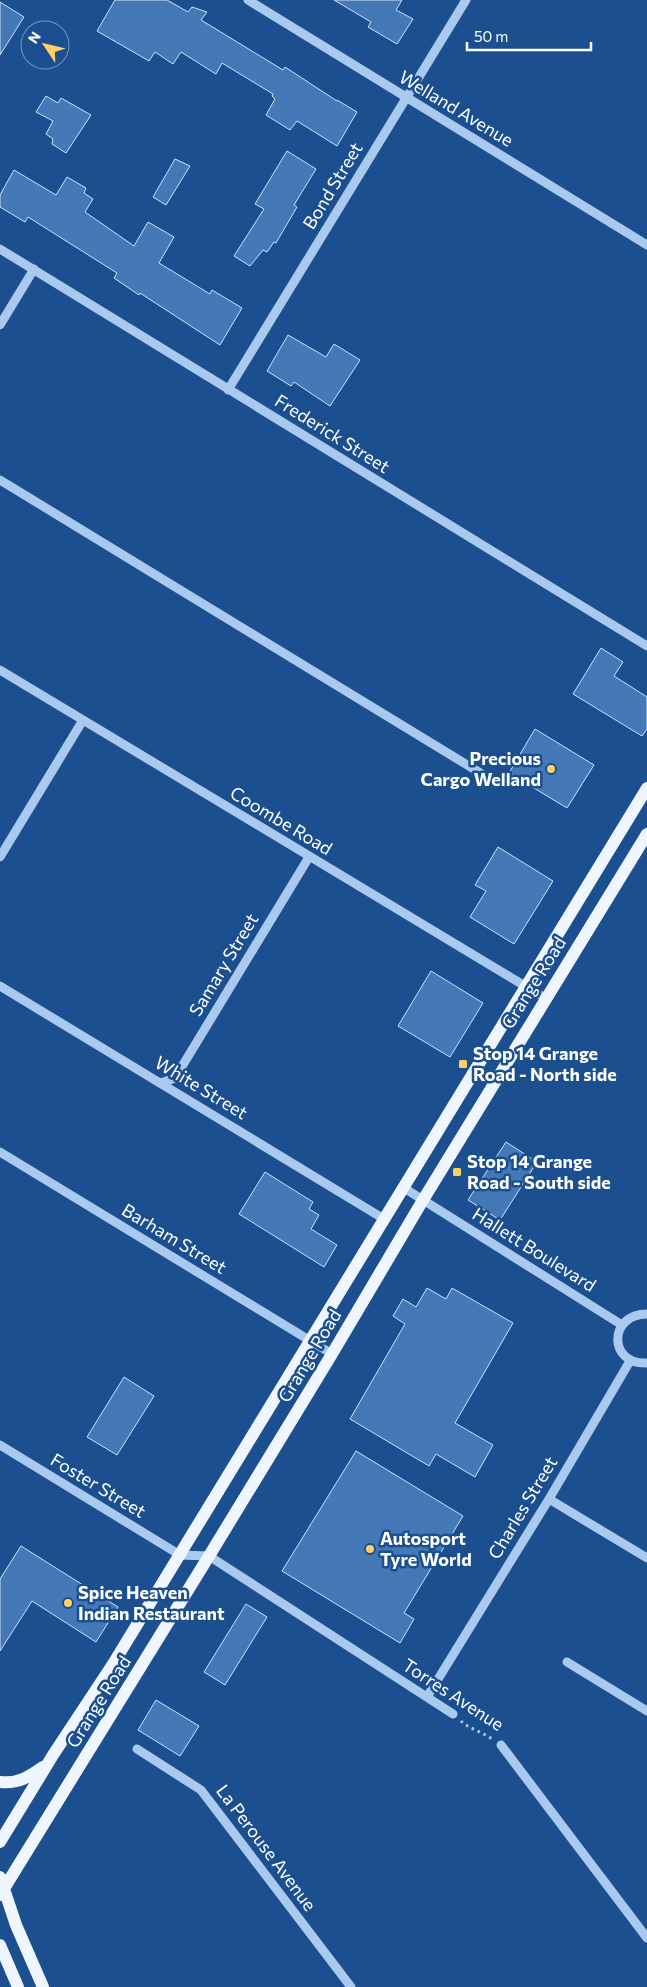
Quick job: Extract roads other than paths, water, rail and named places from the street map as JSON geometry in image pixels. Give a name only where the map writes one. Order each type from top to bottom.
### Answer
[{"type":"main road","name":"Grange Road","points":[[0,1842],[180,1555],[647,788]]},
{"type":"main road","name":"Grange Road","points":[[1,1886],[210,1556],[422,1200],[647,834]]},
{"type":"main road","points":[[0,1782],[15,1783],[24,1780],[48,1763]]},
{"type":"main road","points":[[1,1886],[43,1987]]},
{"type":"main road","points":[[0,1945],[18,1987]]},
{"type":"street","name":"Welland Avenue","points":[[248,0],[647,244]]},
{"type":"street","name":"Bond Street","points":[[228,390],[466,0]]},
{"type":"street","name":"Frederick Street","points":[[0,249],[647,646]]},
{"type":"street","points":[[0,325],[34,269]]},
{"type":"street","points":[[0,480],[482,774]]},
{"type":"street","name":"Coombe Road","points":[[0,670],[545,998]]},
{"type":"street","points":[[0,857],[82,720]]},
{"type":"street","name":"Samary Street","points":[[161,1083],[175,1078],[309,857]]},
{"type":"street","name":"White Street","points":[[0,986],[384,1219]]},
{"type":"street","name":"Barham Street","points":[[0,1152],[332,1354]]},
{"type":"street","name":"Hallett Boulevard","points":[[404,1188],[622,1324]]},
{"type":"street","points":[[647,1314],[638,1314],[629,1318],[622,1324],[618,1335],[618,1345],[630,1361],[647,1363]]},
{"type":"street","name":"Charles Street","points":[[427,1697],[549,1499],[630,1361]]},
{"type":"street","name":"Foster Street","points":[[0,1445],[180,1555]]},
{"type":"street","points":[[549,1499],[647,1558]]},
{"type":"street","points":[[180,1555],[210,1556]]},
{"type":"street","name":"Torres Avenue","points":[[210,1556],[453,1714]]},
{"type":"street","points":[[567,1662],[647,1711]]},
{"type":"street","name":"Torres Avenue","points":[[501,1745],[647,1938]]},
{"type":"street","name":"La Perouse Avenue","points":[[137,1749],[201,1790],[351,1987]]},
{"type":"place","name":"Precious Cargo Welland","points":[[551,769]]},
{"type":"place","name":"Stop 14 Grange Road - North side","points":[[463,1064]]},
{"type":"place","name":"Stop 14 Grange Road - South side","points":[[457,1172]]},
{"type":"place","name":"Autosport Tyre World","points":[[370,1549]]},
{"type":"place","name":"Spice Heaven Indian Restaurant","points":[[68,1603]]}]
